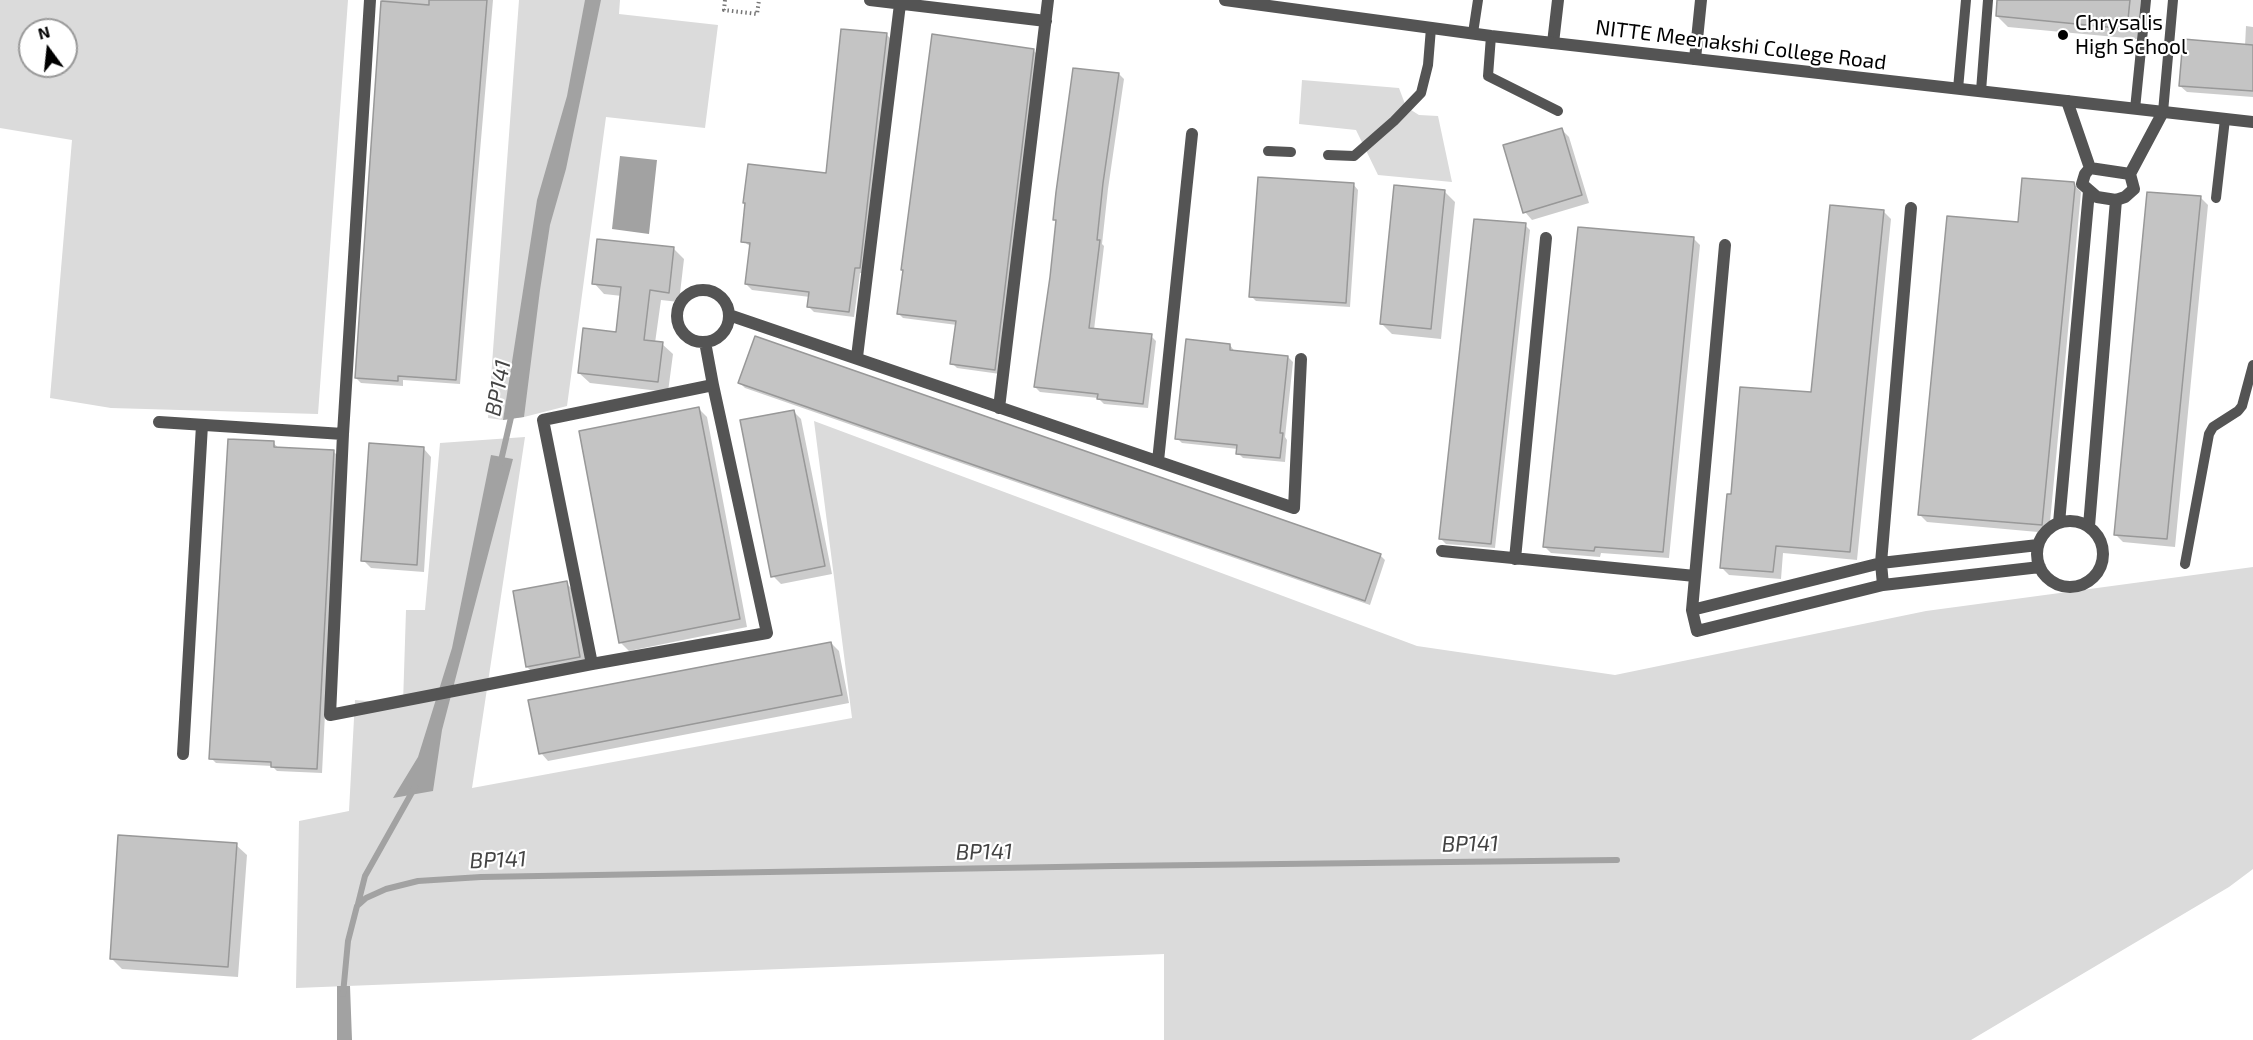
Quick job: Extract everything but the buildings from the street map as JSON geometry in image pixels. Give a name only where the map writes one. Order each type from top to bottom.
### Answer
[{"type":"street","points":[[370,0],[343,434],[330,715],[592,664],[767,633],[712,385],[705,342]]},
{"type":"street","points":[[870,0],[1046,21]]},
{"type":"street","points":[[999,408],[1048,0]]},
{"type":"street","name":"NITTE Meenakshi College Road","points":[[1225,0],[1491,36],[2253,122]]},
{"type":"street","points":[[1553,43],[1558,0]]},
{"type":"street","points":[[1695,59],[1701,0]]},
{"type":"street","points":[[857,357],[900,4]]},
{"type":"street","points":[[2067,102],[2090,168]]},
{"type":"street","points":[[2090,168],[2082,184],[2089,191],[2097,197],[2116,200],[2126,196],[2134,189],[2130,174],[2163,112]]},
{"type":"street","points":[[1158,461],[1192,134]]},
{"type":"street","points":[[2090,168],[2130,174]]},
{"type":"street","points":[[2060,523],[2089,191]]},
{"type":"street","points":[[2089,526],[2116,200]]},
{"type":"street","points":[[1883,585],[1881,563],[1911,208]]},
{"type":"street","points":[[1515,558],[1546,238]]},
{"type":"street","points":[[1725,245],[1692,610],[1697,631],[1883,585],[2040,567]]},
{"type":"street","points":[[699,290],[715,292],[727,304],[729,315],[727,328],[722,334],[716,339],[705,342],[693,340],[680,330],[677,322],[676,313],[684,298],[699,290]]},
{"type":"street","points":[[729,315],[1294,507],[1301,359]]},
{"type":"street","points":[[592,664],[543,420],[712,385]]},
{"type":"street","points":[[159,422],[343,434]]},
{"type":"street","points":[[183,754],[202,425]]},
{"type":"street","points":[[2071,521],[2089,526],[2101,541],[2103,551],[2102,560],[2093,578],[2075,586],[2065,586],[2048,578],[2040,567],[2037,554],[2038,545],[2047,530],[2060,523],[2071,521]]},
{"type":"street","points":[[1692,610],[1881,563],[2038,545]]},
{"type":"street","points":[[1442,551],[1695,576]]},
{"type":"lane","points":[[1473,33],[1478,0]]},
{"type":"lane","points":[[1958,89],[1966,0]]},
{"type":"lane","points":[[1981,92],[1988,0]]},
{"type":"lane","points":[[2134,109],[2146,0]]},
{"type":"lane","points":[[2163,112],[2174,0]]},
{"type":"lane","points":[[1328,155],[1354,156],[1394,121],[1421,93],[1428,65],[1431,28]]},
{"type":"lane","points":[[1491,36],[1488,76],[1558,111]]},
{"type":"lane","points":[[2216,198],[2225,119]]},
{"type":"lane","points":[[1268,150],[1291,152]]},
{"type":"lane","points":[[2185,564],[2209,434],[2213,427],[2242,406],[2253,365]]},
{"type":"path","points":[[725,0],[724,10],[757,14],[759,0]]},
{"type":"shaded area","points":[[0,0],[348,0],[318,414],[111,408],[50,398],[72,140],[0,128]]},
{"type":"shaded area","points":[[519,0],[620,0],[619,14],[718,25],[705,128],[606,117],[567,406],[503,420],[488,418]]},
{"type":"shaded area","points":[[585,0],[601,0],[566,169],[550,225],[524,417],[503,420],[537,200],[567,96]]},
{"type":"shaded area","points":[[1302,80],[1399,88],[1405,104],[1411,110],[1419,115],[1438,116],[1452,182],[1378,175],[1356,130],[1299,124]]},
{"type":"shaded area","points":[[620,156],[657,160],[649,234],[612,229]]},
{"type":"shaded area","points":[[814,421],[1417,646],[1615,675],[1926,611],[2253,567],[2253,869],[2229,887],[1971,1040],[1164,1040],[1164,954],[296,988],[299,821],[349,811],[355,700],[403,704],[406,610],[425,610],[440,443],[525,437],[472,788],[852,718]]},
{"type":"shaded area","points":[[491,455],[513,459],[442,730],[433,791],[393,798],[418,757],[452,648]]},
{"type":"shaded area","points":[[337,986],[350,986],[352,1040],[337,1040]]},
{"type":"waterway","name":"BP141","points":[[500,465],[512,413]]},
{"type":"waterway","name":"BP141","points":[[358,904],[365,876],[415,787]]},
{"type":"waterway","name":"BP141","points":[[343,994],[348,941],[357,906],[366,898],[386,889],[418,881],[481,877],[1617,860]]},
{"type":"place","name":"Chrysalis High School","points":[[2063,35]]}]
